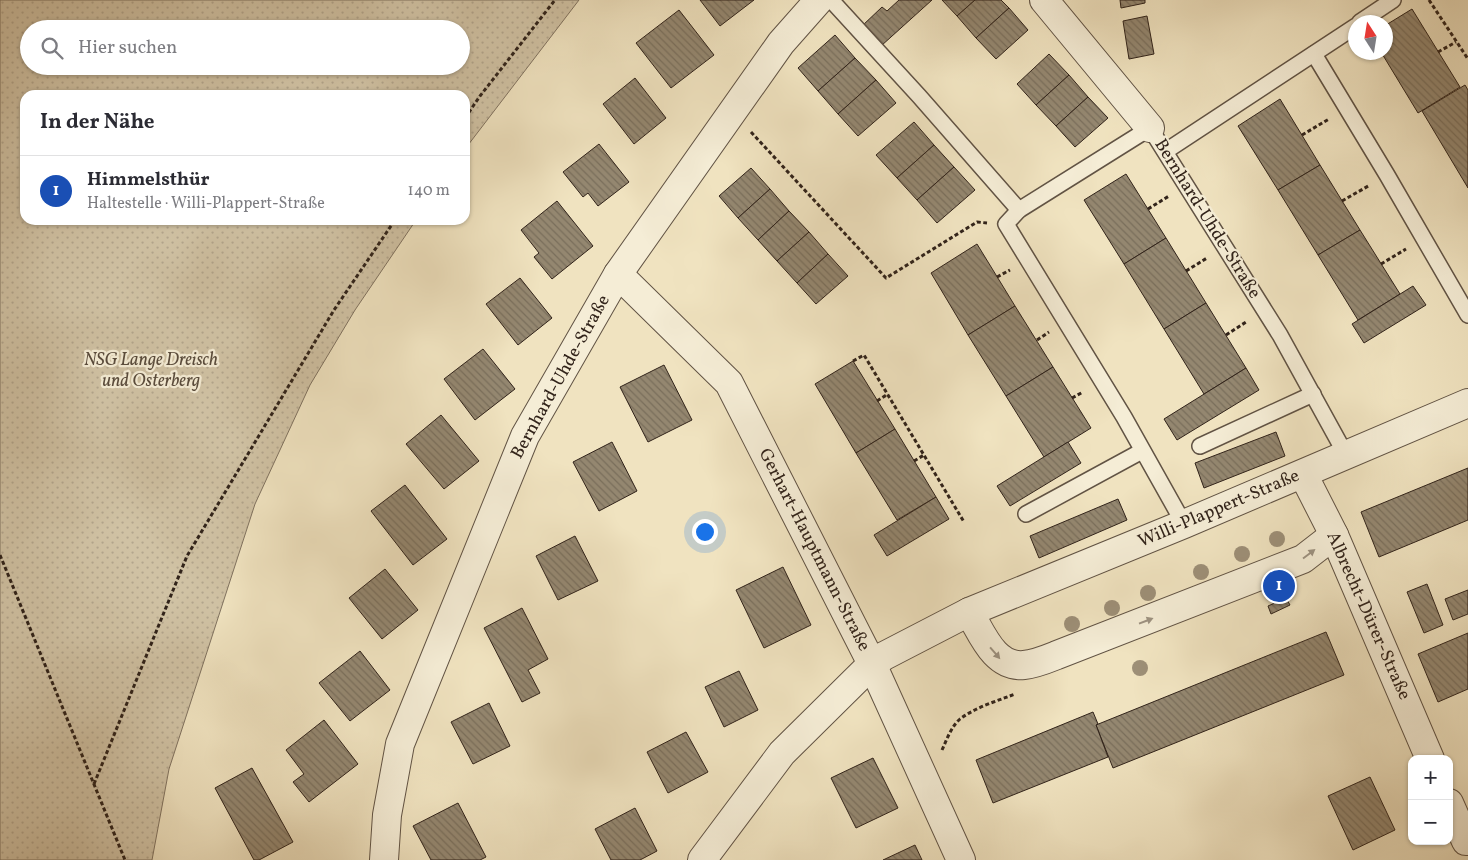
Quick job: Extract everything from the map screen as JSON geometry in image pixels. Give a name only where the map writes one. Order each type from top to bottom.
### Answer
[{"type":"street","name":"Bernhard-Uhde-Straße","points":[[384,860],[387,814],[400,744],[525,436],[618,274],[780,44],[819,0]]},
{"type":"street","name":"Bernhard-Uhde-Straße","points":[[1044,0],[1150,128]]},
{"type":"street","name":"Gerhart-Hauptmann-Straße","points":[[618,274],[729,384],[872,664],[961,860]]},
{"type":"street","name":"Willi-Plappert-Straße","points":[[703,860],[782,753],[872,664],[900,646],[969,612],[1184,524],[1468,403]]},
{"type":"street","name":"Albrecht-Dürer-Straße","points":[[1303,474],[1334,535],[1428,755]]},
{"type":"street","points":[[969,612],[998,657],[1015,665],[1030,664],[1066,652],[1303,559],[1334,535]]},
{"type":"street","points":[[1453,812],[1467,844]]},
{"type":"lane","points":[[831,0],[919,96],[1019,210]]},
{"type":"lane","points":[[1370,15],[1393,0]]},
{"type":"lane","points":[[1166,151],[1348,31]]},
{"type":"lane","points":[[1314,54],[1468,315]]},
{"type":"lane","points":[[1150,128],[1019,210],[1006,224],[1124,417],[1184,524]]},
{"type":"lane","name":"Bernhard-Uhde-Straße","points":[[1150,128],[1280,335],[1346,455]]},
{"type":"lane","points":[[1200,446],[1313,394]]},
{"type":"lane","points":[[1026,514],[1142,451]]},
{"type":"path","points":[[470,111],[555,0]]},
{"type":"path","points":[[1429,0],[1468,59]]},
{"type":"path","points":[[1438,52],[1456,42]]},
{"type":"path","points":[[1302,135],[1346,108]]},
{"type":"path","points":[[732,111],[886,278],[977,222],[1006,224]]},
{"type":"path","points":[[1342,201],[1387,175]]},
{"type":"path","points":[[94,784],[187,556],[334,310],[393,225]]},
{"type":"path","points":[[1381,264],[1424,238]]},
{"type":"path","points":[[853,361],[864,355],[964,522]]},
{"type":"path","points":[[877,401],[888,394]]},
{"type":"path","points":[[914,461],[924,455]]},
{"type":"path","points":[[0,555],[125,860]]},
{"type":"path","points":[[926,784],[949,734],[960,719],[986,705],[1021,692]]},
{"type":"green space","name":"NSG Lange Dreisch und Osterberg","points":[[0,0],[579,0],[470,142],[470,90],[20,90],[20,225],[413,225],[355,310],[310,385],[255,504],[169,769],[152,860],[0,860]]},
{"type":"building","points":[[700,0],[754,0],[720,26]]},
{"type":"building","points":[[899,0],[932,0],[881,46],[862,26],[882,7],[887,11]]},
{"type":"building","points":[[942,0],[975,0],[957,16]]},
{"type":"building","points":[[975,0],[1001,0],[1009,8],[976,38],[957,16]]},
{"type":"building","points":[[1120,0],[1145,0],[1145,3],[1121,8]]},
{"type":"building","points":[[1009,8],[1028,30],[996,59],[976,38]]},
{"type":"building","points":[[1412,9],[1460,87],[1418,113],[1386,60],[1393,60],[1393,21]]},
{"type":"building","points":[[679,10],[714,55],[671,88],[636,43]]},
{"type":"building","points":[[1147,16],[1154,54],[1129,59],[1123,21]]},
{"type":"building","points":[[835,35],[855,58],[818,91],[798,68]]},
{"type":"building","points":[[1049,54],[1069,75],[1036,105],[1017,84]]},
{"type":"building","points":[[855,58],[876,80],[838,114],[818,91]]},
{"type":"building","points":[[1069,75],[1088,97],[1056,126],[1036,105]]},
{"type":"building","points":[[635,78],[666,118],[634,144],[603,104]]},
{"type":"building","points":[[876,80],[896,103],[858,136],[838,114]]},
{"type":"building","points":[[1465,85],[1468,90],[1468,188],[1422,111]]},
{"type":"building","points":[[1088,97],[1108,118],[1075,147],[1056,126]]},
{"type":"building","points":[[1280,99],[1320,165],[1278,190],[1238,126]]},
{"type":"building","points":[[914,122],[934,145],[897,178],[876,155]]},
{"type":"building","points":[[599,144],[629,182],[598,206],[588,193],[583,197],[563,172]]},
{"type":"building","points":[[934,145],[954,167],[917,200],[897,178]]},
{"type":"building","points":[[1320,165],[1360,230],[1318,255],[1278,190]]},
{"type":"building","points":[[954,167],[975,190],[937,223],[917,200]]},
{"type":"building","points":[[751,168],[770,189],[738,218],[719,196]]},
{"type":"building","points":[[1126,174],[1166,238],[1124,264],[1084,200]]},
{"type":"building","points":[[770,189],[789,211],[758,240],[738,218]]},
{"type":"building","points":[[557,201],[593,246],[552,279],[534,257],[539,253],[521,230]]},
{"type":"building","points":[[789,211],[809,232],[777,261],[758,240]]},
{"type":"building","points":[[1360,230],[1400,294],[1358,320],[1318,255]]},
{"type":"building","points":[[809,232],[828,254],[797,283],[777,261]]},
{"type":"building","points":[[1166,238],[1206,303],[1164,329],[1124,264]]},
{"type":"building","points":[[977,244],[1015,306],[968,335],[931,273]]},
{"type":"building","points":[[828,254],[848,276],[816,304],[797,283]]},
{"type":"building","points":[[520,278],[552,318],[518,345],[486,304]]},
{"type":"building","points":[[1413,286],[1426,305],[1364,343],[1352,324]]},
{"type":"building","points":[[1206,303],[1246,368],[1204,394],[1164,329]]},
{"type":"building","points":[[1015,306],[1053,367],[1006,396],[968,335]]},
{"type":"building","points":[[483,349],[515,389],[475,420],[444,379]]},
{"type":"building","points":[[853,361],[895,429],[856,453],[815,384]]},
{"type":"building","points":[[664,365],[692,420],[648,442],[620,387]]},
{"type":"building","points":[[1053,367],[1091,428],[1044,457],[1006,396]]},
{"type":"building","points":[[1246,368],[1259,390],[1177,440],[1164,419]]},
{"type":"building","points":[[441,415],[479,461],[444,489],[406,444]]},
{"type":"building","points":[[895,429],[936,497],[897,520],[856,453]]},
{"type":"building","points":[[1276,432],[1285,456],[1204,488],[1195,463]]},
{"type":"building","points":[[612,442],[637,491],[599,511],[573,462]]},
{"type":"building","points":[[1068,442],[1081,463],[1010,506],[997,486]]},
{"type":"building","points":[[1468,468],[1468,520],[1379,557],[1361,512]]},
{"type":"building","points":[[405,485],[447,539],[413,565],[371,511]]},
{"type":"building","points":[[936,497],[949,519],[887,556],[874,535]]},
{"type":"building","points":[[1118,499],[1127,520],[1039,558],[1030,536]]},
{"type":"building","points":[[575,536],[598,581],[558,600],[536,556]]},
{"type":"building","points":[[783,567],[811,625],[764,648],[736,590]]},
{"type":"building","points":[[385,569],[418,610],[382,639],[349,598]]},
{"type":"building","points":[[1427,584],[1443,625],[1424,633],[1407,592]]},
{"type":"building","points":[[1468,590],[1468,614],[1453,620],[1445,599]]},
{"type":"building","points":[[1286,598],[1290,605],[1271,614],[1268,606]]},
{"type":"building","points":[[522,608],[548,659],[528,670],[540,693],[522,702],[484,628]]},
{"type":"building","points":[[1326,632],[1344,675],[1113,768],[1096,725]]},
{"type":"building","points":[[1468,633],[1468,689],[1438,702],[1418,654]]},
{"type":"building","points":[[360,651],[390,690],[350,721],[319,683]]},
{"type":"building","points":[[739,671],[758,710],[724,727],[705,687]]},
{"type":"building","points":[[489,703],[510,746],[473,764],[451,722]]},
{"type":"building","points":[[1093,712],[1108,757],[993,803],[976,760]]},
{"type":"building","points":[[324,720],[358,764],[309,802],[293,782],[304,774],[286,750]]},
{"type":"building","points":[[686,732],[708,772],[668,793],[647,752]]},
{"type":"building","points":[[873,758],[898,808],[856,828],[831,778]]},
{"type":"building","points":[[252,768],[293,842],[259,860],[254,860],[215,788]]},
{"type":"building","points":[[1370,777],[1395,830],[1353,850],[1328,796]]},
{"type":"building","points":[[458,803],[486,857],[480,860],[431,860],[413,826]]},
{"type":"building","points":[[635,808],[657,851],[640,860],[611,860],[595,829]]},
{"type":"building","points":[[915,845],[922,860],[883,860]]},
{"type":"place","name":"Himmelsthür","points":[[1279,586]]}]
